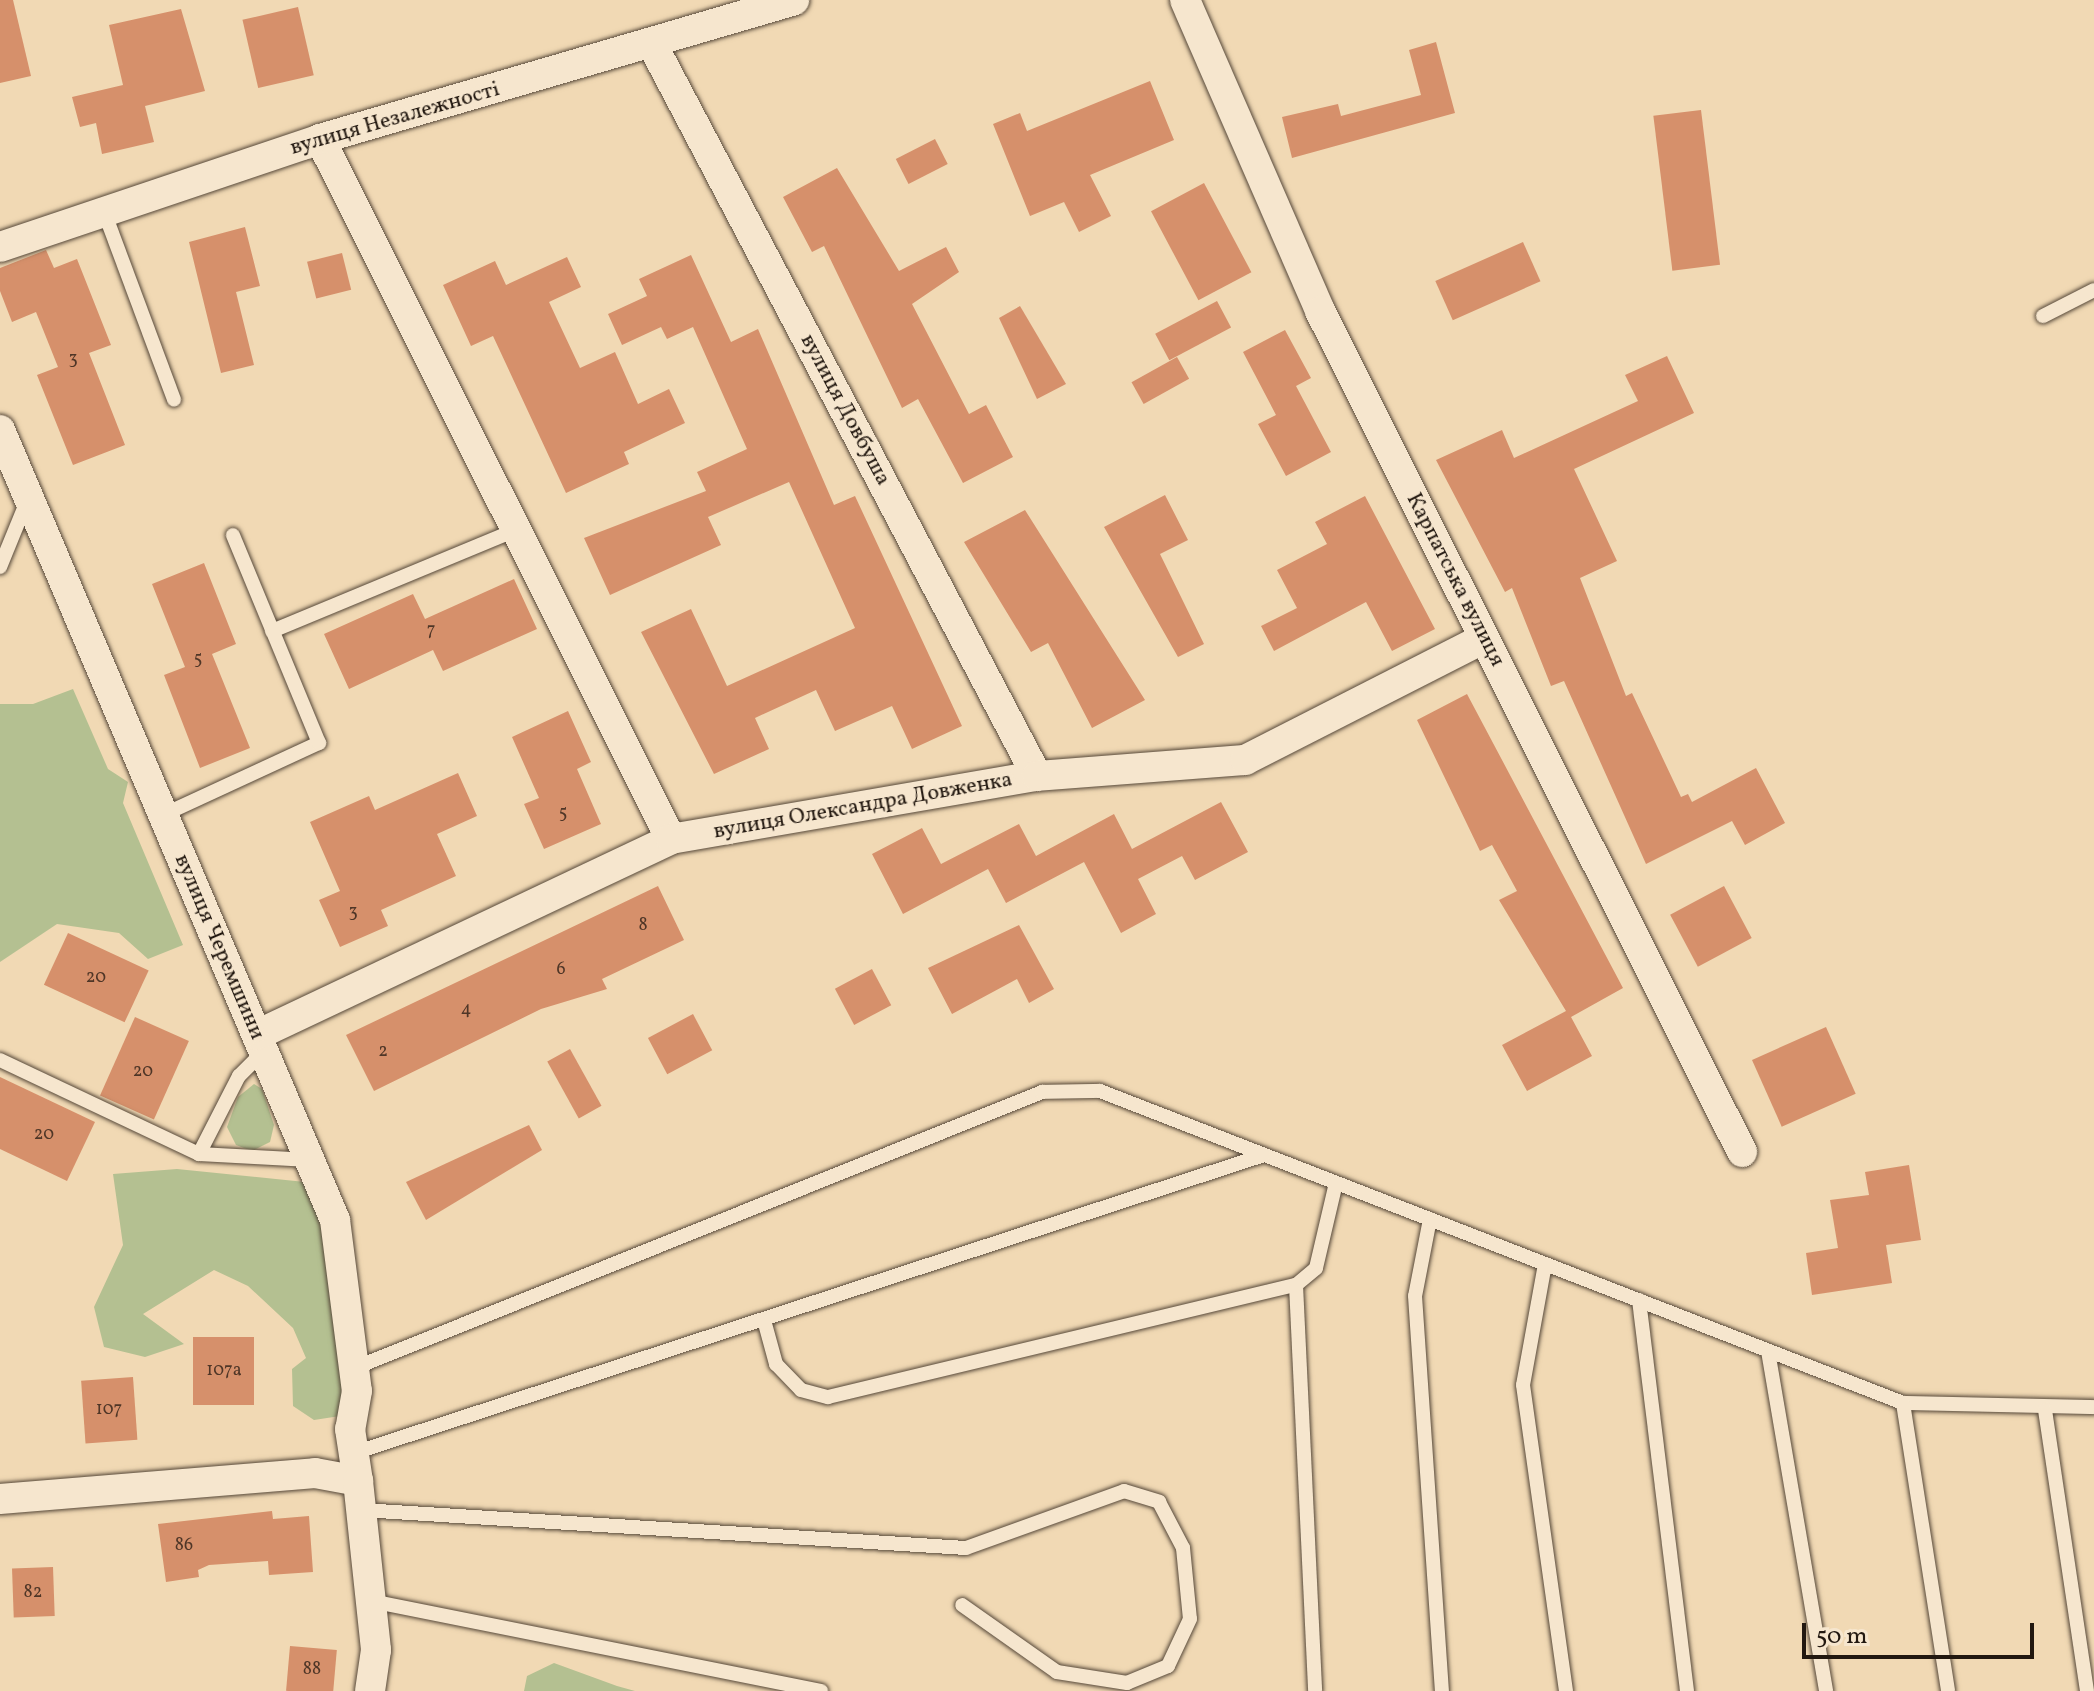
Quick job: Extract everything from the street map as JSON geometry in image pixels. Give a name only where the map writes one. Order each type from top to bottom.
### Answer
[{"type":"street","name":"вулиця Незалежності","points":[[0,247],[320,139],[794,0]]},
{"type":"street","name":"Карпатська вулиця","points":[[1185,0],[1320,311],[1742,1152]]},
{"type":"street","name":"вулиця Довбуша","points":[[652,44],[1037,776]]},
{"type":"street","points":[[320,139],[671,839]]},
{"type":"street","name":"вулиця Черемшини","points":[[0,430],[335,1220],[352,1369],[371,1601],[370,1691]]},
{"type":"street","name":"вулиця Олександра Довженка","points":[[260,1044],[671,839],[1037,776],[1245,760],[1484,638]]},
{"type":"street","points":[[0,1499],[315,1473],[359,1481]]},
{"type":"lane","points":[[105,214],[174,400]]},
{"type":"lane","points":[[2043,316],[2094,290]]},
{"type":"lane","points":[[0,567],[29,497]]},
{"type":"lane","points":[[272,631],[516,530]]},
{"type":"lane","points":[[163,815],[319,743],[233,535]]},
{"type":"lane","points":[[199,1154],[239,1076],[260,1044]]},
{"type":"lane","points":[[0,1060],[199,1154],[310,1160]]},
{"type":"lane","points":[[352,1369],[1042,1092],[1100,1091],[1903,1403],[2045,1410],[2094,1407]]},
{"type":"lane","points":[[359,1481],[764,1320],[1264,1155]]},
{"type":"lane","points":[[764,1320],[776,1364],[801,1390],[828,1397],[1296,1285],[1316,1268],[1336,1183]]},
{"type":"lane","points":[[1430,1219],[1415,1296],[1442,1691]]},
{"type":"lane","points":[[1545,1264],[1523,1385],[1566,1691]]},
{"type":"lane","points":[[1296,1285],[1315,1691]]},
{"type":"lane","points":[[1639,1300],[1687,1691]]},
{"type":"lane","points":[[1768,1351],[1826,1691]]},
{"type":"lane","points":[[1903,1403],[1948,1691]]},
{"type":"lane","points":[[2045,1410],[2087,1691]]},
{"type":"lane","points":[[359,1481],[966,1548],[1124,1491],[1159,1502],[1183,1548],[1190,1619],[1168,1666],[1127,1683],[1057,1672],[962,1605]]},
{"type":"lane","points":[[371,1601],[821,1691]]},
{"type":"green space","points":[[73,689],[108,769],[128,782],[123,803],[183,945],[148,959],[119,933],[57,924],[0,962],[0,704],[33,704]]},
{"type":"green space","points":[[254,1084],[262,1089],[274,1125],[270,1142],[252,1151],[236,1145],[227,1127],[238,1097]]},
{"type":"green space","points":[[177,1169],[305,1182],[350,1247],[353,1414],[314,1420],[293,1406],[292,1369],[306,1358],[293,1328],[248,1286],[214,1270],[143,1314],[184,1344],[145,1357],[104,1347],[94,1307],[123,1245],[113,1174]]},
{"type":"green space","points":[[554,1663],[635,1691],[524,1691],[527,1676]]},
{"type":"building","points":[[0,0],[13,0],[31,76],[0,83]]},
{"type":"building","points":[[298,7],[314,75],[258,88],[242,20]]},
{"type":"building","points":[[181,9],[205,91],[145,106],[154,142],[102,154],[96,123],[80,127],[72,97],[123,85],[109,25]]},
{"type":"building","points":[[1436,42],[1455,113],[1292,158],[1282,117],[1338,104],[1341,116],[1421,95],[1409,50]]},
{"type":"building","points":[[1150,81],[1174,140],[1090,175],[1111,216],[1079,232],[1064,202],[1030,216],[993,124],[1020,113],[1027,131]]},
{"type":"building","points":[[1701,110],[1720,265],[1672,271],[1653,116]]},
{"type":"building","points":[[935,139],[948,164],[909,184],[896,159]]},
{"type":"building","points":[[837,168],[899,271],[946,247],[959,272],[912,304],[969,414],[986,405],[1013,457],[963,483],[918,399],[902,408],[824,246],[812,252],[783,197]]},
{"type":"building","points":[[1204,183],[1251,272],[1198,300],[1151,211]]},
{"type":"building","points":[[245,227],[260,286],[236,292],[254,365],[221,373],[189,242]]},
{"type":"building","points":[[1523,242],[1540,281],[1453,320],[1435,281]]},
{"type":"building","points":[[46,250],[54,268],[77,259],[111,345],[89,353],[125,445],[73,465],[37,375],[58,367],[36,312],[12,322],[0,291],[0,268]]},
{"type":"building","points":[[342,253],[351,290],[316,299],[307,262]]},
{"type":"building","points":[[691,255],[731,342],[758,329],[834,505],[855,496],[962,726],[912,749],[892,706],[835,731],[816,690],[755,718],[769,749],[714,774],[641,632],[691,609],[727,686],[855,628],[789,482],[708,517],[721,545],[610,595],[584,538],[706,491],[697,472],[747,449],[693,327],[667,339],[661,327],[622,345],[608,314],[647,296],[639,279]]},
{"type":"building","points":[[567,257],[581,287],[549,302],[580,368],[615,352],[638,404],[669,389],[685,423],[624,452],[629,464],[566,493],[493,336],[471,346],[443,285],[495,261],[506,285]]},
{"type":"building","points":[[1217,301],[1231,327],[1169,360],[1155,334]]},
{"type":"building","points":[[1020,306],[1066,384],[1037,399],[999,318]]},
{"type":"building","points":[[1285,330],[1311,378],[1296,386],[1331,452],[1286,476],[1258,424],[1276,415],[1243,352]]},
{"type":"building","points":[[1667,356],[1694,413],[1574,469],[1617,561],[1580,578],[1626,696],[1632,693],[1681,797],[1688,794],[1692,802],[1756,768],[1785,823],[1745,845],[1732,821],[1646,864],[1564,681],[1551,686],[1512,588],[1505,592],[1436,460],[1502,430],[1514,458],[1638,401],[1625,375]]},
{"type":"building","points":[[1177,357],[1189,379],[1144,404],[1132,382]]},
{"type":"building","points":[[1165,495],[1188,540],[1160,554],[1204,644],[1178,657],[1104,527]]},
{"type":"building","points":[[1365,496],[1435,629],[1392,651],[1366,602],[1274,651],[1261,626],[1297,608],[1277,570],[1327,544],[1315,522]]},
{"type":"building","points":[[1025,510],[1145,700],[1092,728],[1048,643],[1031,652],[964,542]]},
{"type":"building","points":[[204,563],[236,644],[212,654],[250,748],[200,768],[164,675],[185,667],[152,584]]},
{"type":"building","points":[[514,579],[537,629],[443,671],[433,650],[349,689],[324,634],[413,594],[425,619]]},
{"type":"building","points":[[1467,694],[1623,988],[1571,1017],[1592,1056],[1527,1091],[1502,1045],[1566,1011],[1499,900],[1517,891],[1492,845],[1480,851],[1417,720]]},
{"type":"building","points":[[568,711],[591,762],[577,769],[601,824],[544,849],[524,804],[539,798],[512,737]]},
{"type":"building","points":[[458,773],[477,816],[437,834],[456,876],[381,910],[388,926],[340,947],[319,900],[340,891],[310,822],[369,796],[375,810]]},
{"type":"building","points":[[1221,802],[1248,852],[1195,880],[1182,856],[1138,879],[1156,914],[1121,933],[1084,862],[1006,903],[988,869],[903,914],[872,854],[922,828],[941,864],[1019,824],[1036,856],[1114,814],[1132,849]]},
{"type":"building","points":[[658,886],[684,940],[602,979],[607,989],[541,1009],[374,1091],[346,1035]]},
{"type":"building","points":[[1724,886],[1752,938],[1698,967],[1670,915]]},
{"type":"building","points":[[1019,925],[1054,989],[1029,1003],[1017,979],[952,1014],[928,968]]},
{"type":"building","points":[[68,933],[149,971],[125,1022],[44,985]]},
{"type":"building","points":[[872,969],[891,1005],[854,1025],[835,989]]},
{"type":"building","points":[[693,1014],[712,1050],[667,1074],[648,1038]]},
{"type":"building","points":[[135,1017],[189,1041],[154,1120],[100,1096]]},
{"type":"building","points":[[1826,1027],[1856,1094],[1782,1127],[1752,1060]]},
{"type":"building","points":[[570,1049],[602,1106],[579,1118],[547,1062]]},
{"type":"building","points":[[0,1077],[95,1122],[67,1181],[0,1149]]},
{"type":"building","points":[[529,1125],[542,1150],[426,1220],[406,1182]]},
{"type":"building","points":[[1909,1165],[1921,1240],[1886,1245],[1892,1283],[1812,1295],[1806,1253],[1838,1248],[1830,1200],[1869,1195],[1865,1172]]},
{"type":"building","points":[[193,1337],[254,1337],[254,1405],[193,1405]]},
{"type":"building","points":[[133,1377],[137,1440],[86,1443],[81,1381]]},
{"type":"building","points":[[272,1511],[273,1519],[309,1516],[313,1572],[269,1575],[268,1561],[209,1565],[198,1570],[199,1577],[166,1582],[158,1524]]},
{"type":"building","points":[[53,1567],[55,1616],[14,1617],[12,1568]]},
{"type":"building","points":[[290,1646],[337,1650],[333,1691],[286,1691]]}]
